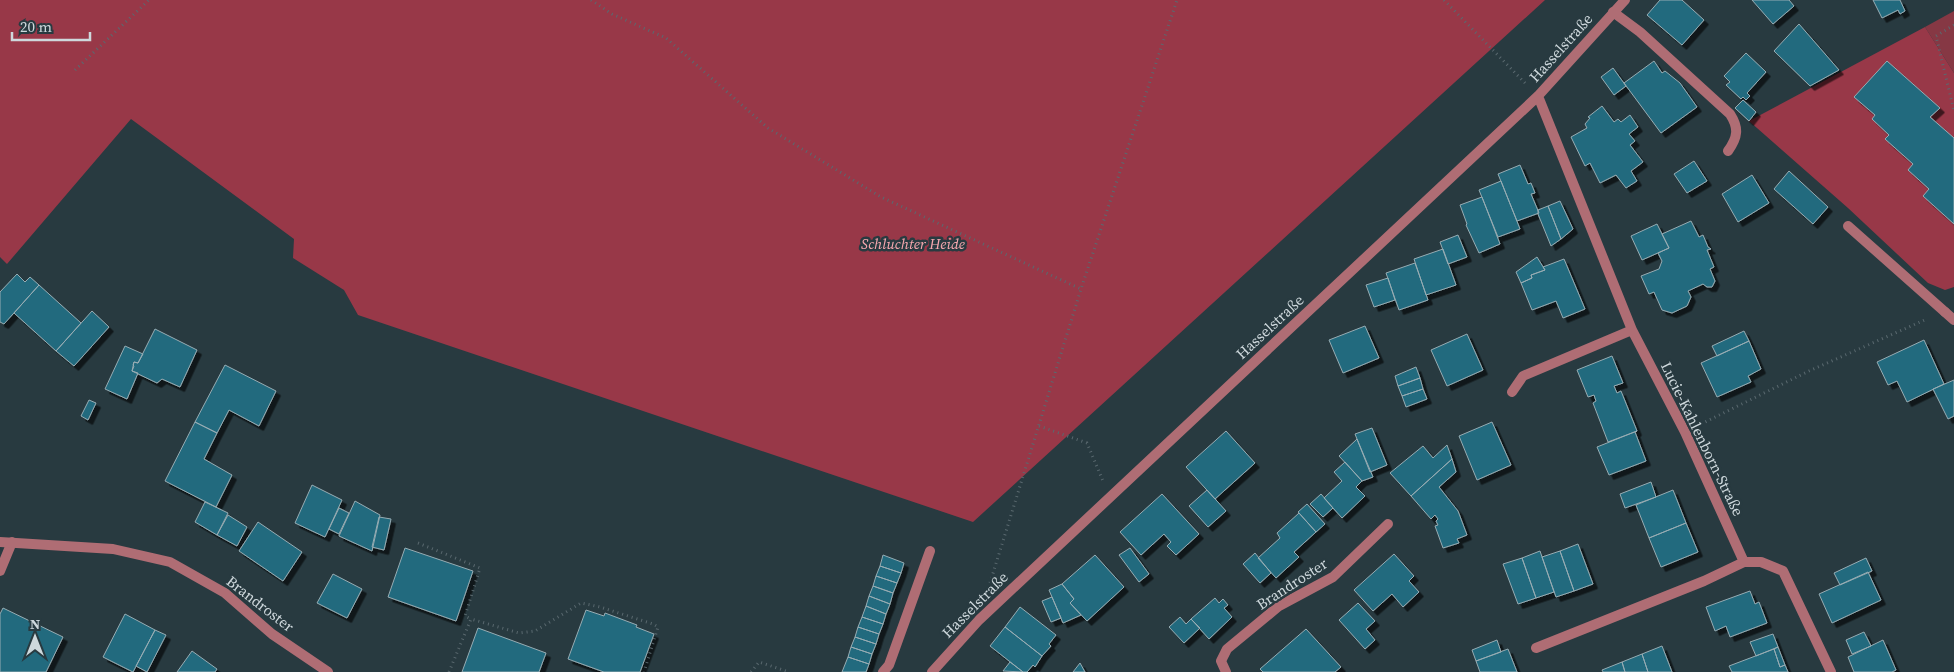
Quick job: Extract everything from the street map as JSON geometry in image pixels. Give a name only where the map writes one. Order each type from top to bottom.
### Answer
[{"type":"street","name":"Hasselstraße","points":[[932,672],[979,620],[1538,96],[1625,0]]},
{"type":"street","points":[[1613,12],[1640,32],[1730,114],[1736,123],[1737,134],[1728,151]]},
{"type":"street","name":"Lucie-Kahlenborn-Straße","points":[[1538,96],[1632,330],[1685,432],[1744,562]]},
{"type":"street","points":[[1848,226],[1954,320]]},
{"type":"street","points":[[1512,392],[1523,376],[1632,330]]},
{"type":"street","name":"Brandroster","points":[[1226,672],[1222,661],[1227,649],[1279,606],[1333,577],[1388,524]]},
{"type":"street","name":"Brandroster","points":[[0,542],[113,549],[170,562],[225,593],[272,634],[328,672]]},
{"type":"street","points":[[0,571],[12,542]]},
{"type":"street","points":[[883,672],[889,665],[930,551]]},
{"type":"street","points":[[1536,648],[1704,581],[1744,562],[1762,562],[1783,571],[1831,672]]},
{"type":"path","points":[[75,70],[149,0]]},
{"type":"path","points":[[591,0],[612,14],[666,38],[768,128],[881,197],[1081,289]]},
{"type":"path","points":[[979,620],[1081,289],[1177,0]]},
{"type":"path","points":[[1444,0],[1538,96]]},
{"type":"path","points":[[1954,25],[1936,36],[1954,111]]},
{"type":"path","points":[[1685,432],[1809,371],[1945,312]]},
{"type":"path","points":[[1039,426],[1086,443],[1110,497]]},
{"type":"path","points":[[418,543],[480,568],[465,616],[471,619],[519,633],[535,630],[581,603],[600,607],[658,627],[644,672]]},
{"type":"path","points":[[449,672],[471,619]]},
{"type":"path","points":[[751,672],[759,662],[789,672]]},
{"type":"shaded area","points":[[1954,11],[1954,73],[1925,27]]},
{"type":"green space","name":"Schluchter Heide","points":[[0,0],[1545,0],[973,522],[358,315],[344,290],[293,258],[294,239],[131,119],[7,264],[0,257]]},
{"type":"green space","points":[[1925,27],[1954,73],[1954,287],[1945,290],[1928,283],[1848,208],[1749,121]]},
{"type":"building","points":[[1660,0],[1682,0],[1704,20],[1682,45],[1647,15]]},
{"type":"building","points":[[1752,0],[1789,0],[1794,6],[1773,24]]},
{"type":"building","points":[[1873,0],[1900,0],[1905,11],[1900,14],[1898,10],[1882,18]]},
{"type":"building","points":[[1799,24],[1839,70],[1810,86],[1774,51]]},
{"type":"building","points":[[1746,53],[1766,72],[1747,93],[1750,96],[1746,100],[1743,97],[1741,99],[1726,85],[1730,82],[1724,76]]},
{"type":"building","points":[[1654,61],[1662,73],[1665,71],[1680,83],[1697,107],[1661,133],[1624,83]]},
{"type":"building","points":[[1887,61],[1940,108],[1930,117],[1954,138],[1954,224],[1923,196],[1929,189],[1908,170],[1913,164],[1885,139],[1889,135],[1872,119],[1875,115],[1854,97]]},
{"type":"building","points":[[1613,68],[1626,86],[1614,95],[1601,77]]},
{"type":"building","points":[[1743,100],[1756,112],[1749,121],[1735,108]]},
{"type":"building","points":[[1602,106],[1614,122],[1618,119],[1621,122],[1630,115],[1638,127],[1629,134],[1635,141],[1630,145],[1643,162],[1631,171],[1637,181],[1626,188],[1616,175],[1600,183],[1590,163],[1585,166],[1571,137],[1587,128],[1585,124],[1590,118],[1588,117]]},
{"type":"building","points":[[1694,161],[1707,181],[1687,193],[1674,174]]},
{"type":"building","points":[[1520,165],[1528,184],[1531,183],[1535,193],[1531,194],[1539,213],[1517,221],[1498,174]]},
{"type":"building","points":[[1789,171],[1828,207],[1813,224],[1774,189]]},
{"type":"building","points":[[1752,175],[1769,203],[1738,222],[1722,194]]},
{"type":"building","points":[[1501,181],[1520,229],[1498,237],[1479,190]]},
{"type":"building","points":[[1482,197],[1500,244],[1479,253],[1466,225],[1460,205]]},
{"type":"building","points":[[1560,201],[1573,229],[1561,239],[1548,206]]},
{"type":"building","points":[[1548,206],[1561,239],[1551,246],[1538,214],[1538,210]]},
{"type":"building","points":[[1691,221],[1699,237],[1703,235],[1708,247],[1711,249],[1707,250],[1714,267],[1710,269],[1715,281],[1712,287],[1707,287],[1703,284],[1688,291],[1691,297],[1687,306],[1672,313],[1662,310],[1654,292],[1649,294],[1641,276],[1659,269],[1662,261],[1658,253],[1669,248],[1662,234]]},
{"type":"building","points":[[1657,224],[1669,248],[1642,260],[1631,236]]},
{"type":"building","points":[[1458,235],[1467,257],[1448,264],[1440,242]]},
{"type":"building","points":[[1443,249],[1456,285],[1426,295],[1414,259]]},
{"type":"building","points":[[1537,257],[1545,270],[1531,275],[1532,278],[1521,283],[1516,272]]},
{"type":"building","points":[[1564,259],[1585,309],[1563,318],[1556,301],[1532,310],[1521,283],[1532,278],[1531,275],[1545,270],[1543,267]]},
{"type":"building","points":[[1415,263],[1428,300],[1399,310],[1386,273]]},
{"type":"building","points":[[17,274],[25,282],[30,277],[39,285],[4,324],[0,322],[0,292]]},
{"type":"building","points":[[1388,278],[1395,300],[1374,307],[1366,285]]},
{"type":"building","points":[[39,285],[81,323],[56,351],[14,313]]},
{"type":"building","points":[[92,311],[109,327],[74,366],[56,351]]},
{"type":"building","points":[[1365,326],[1379,358],[1343,373],[1329,340]]},
{"type":"building","points":[[155,329],[197,350],[180,387],[162,379],[157,383],[132,371],[134,362],[138,363]]},
{"type":"building","points":[[1744,331],[1749,341],[1717,356],[1712,346]]},
{"type":"building","points":[[1467,334],[1483,370],[1447,386],[1431,350]]},
{"type":"building","points":[[1924,340],[1944,384],[1907,402],[1897,381],[1888,385],[1877,362]]},
{"type":"building","points":[[1749,341],[1761,369],[1748,376],[1751,382],[1717,397],[1701,363]]},
{"type":"building","points":[[125,346],[143,354],[138,363],[134,362],[132,371],[138,373],[127,399],[105,389]]},
{"type":"building","points":[[1612,356],[1623,383],[1614,386],[1617,393],[1621,391],[1637,431],[1608,442],[1593,403],[1596,401],[1594,395],[1588,397],[1577,370]]},
{"type":"building","points":[[225,365],[276,391],[259,426],[229,410],[217,433],[195,422]]},
{"type":"building","points":[[1416,367],[1420,378],[1398,386],[1395,376]]},
{"type":"building","points":[[1420,378],[1423,389],[1402,396],[1398,386]]},
{"type":"building","points":[[1954,380],[1954,416],[1948,419],[1933,389]]},
{"type":"building","points":[[1423,389],[1427,399],[1406,407],[1402,396]]},
{"type":"building","points":[[89,400],[96,403],[88,420],[81,416]]},
{"type":"building","points":[[195,422],[217,433],[204,459],[232,475],[216,507],[165,481]]},
{"type":"building","points":[[1492,422],[1511,465],[1477,480],[1459,436]]},
{"type":"building","points":[[1372,428],[1387,465],[1370,472],[1355,434]]},
{"type":"building","points":[[1226,431],[1255,463],[1215,499],[1186,467]]},
{"type":"building","points":[[1637,431],[1635,432],[1646,461],[1609,475],[1597,447]]},
{"type":"building","points":[[1357,439],[1373,477],[1362,481],[1339,456]]},
{"type":"building","points":[[1447,445],[1452,459],[1411,496],[1390,473],[1423,446],[1433,458]]},
{"type":"building","points":[[1452,459],[1456,472],[1439,487],[1458,511],[1467,535],[1457,539],[1459,543],[1443,548],[1435,526],[1438,525],[1436,521],[1438,519],[1435,515],[1431,519],[1411,496]]},
{"type":"building","points":[[1345,462],[1362,481],[1356,487],[1365,496],[1342,518],[1324,498],[1342,481],[1334,472]]},
{"type":"building","points":[[1651,482],[1656,497],[1625,508],[1620,494]]},
{"type":"building","points":[[312,485],[342,500],[325,537],[295,523]]},
{"type":"building","points":[[1207,490],[1226,511],[1208,527],[1189,506]]},
{"type":"building","points":[[1673,490],[1686,523],[1649,538],[1636,505]]},
{"type":"building","points":[[1162,494],[1199,534],[1176,555],[1167,546],[1171,542],[1164,534],[1141,555],[1120,532]]},
{"type":"building","points":[[1321,494],[1333,508],[1323,517],[1310,504]]},
{"type":"building","points":[[355,501],[380,515],[372,551],[339,536]]},
{"type":"building","points":[[205,502],[228,513],[217,535],[195,522]]},
{"type":"building","points":[[1307,504],[1325,524],[1316,532],[1298,512]]},
{"type":"building","points":[[339,508],[349,513],[339,534],[329,529]]},
{"type":"building","points":[[1299,513],[1316,532],[1294,552],[1299,557],[1276,578],[1258,558],[1280,538],[1277,533]]},
{"type":"building","points":[[228,515],[247,527],[237,546],[217,535]]},
{"type":"building","points":[[379,517],[391,519],[384,550],[372,547]]},
{"type":"building","points":[[258,522],[302,552],[283,581],[239,551]]},
{"type":"building","points":[[1686,523],[1698,552],[1661,567],[1649,538]]},
{"type":"building","points":[[1578,544],[1593,584],[1574,591],[1560,551]]},
{"type":"building","points":[[405,548],[473,571],[456,621],[388,597]]},
{"type":"building","points":[[1130,548],[1149,574],[1139,582],[1119,555]]},
{"type":"building","points":[[1540,551],[1554,592],[1536,598],[1522,558]]},
{"type":"building","points":[[1560,551],[1574,591],[1556,597],[1542,557]]},
{"type":"building","points":[[1255,553],[1271,573],[1260,583],[1243,564]]},
{"type":"building","points":[[1394,554],[1414,576],[1409,581],[1419,592],[1403,607],[1392,594],[1373,611],[1354,590]]},
{"type":"building","points":[[883,555],[904,563],[901,573],[880,566]]},
{"type":"building","points":[[1095,555],[1124,587],[1087,621],[1070,603],[1074,599],[1062,584]]},
{"type":"building","points":[[1522,558],[1536,598],[1518,604],[1503,564]]},
{"type":"building","points":[[1866,558],[1872,571],[1840,585],[1834,573]]},
{"type":"building","points":[[880,566],[901,573],[897,583],[876,576]]},
{"type":"building","points":[[1868,572],[1881,600],[1832,623],[1819,594]]},
{"type":"building","points":[[333,574],[362,589],[347,618],[317,603]]},
{"type":"building","points":[[876,576],[897,583],[893,593],[873,586]]},
{"type":"building","points":[[1062,584],[1074,599],[1070,603],[1081,615],[1063,623],[1049,590]]},
{"type":"building","points":[[873,586],[893,593],[890,604],[869,596]]},
{"type":"building","points":[[1750,591],[1755,604],[1759,602],[1767,623],[1730,637],[1726,626],[1715,631],[1706,607]]},
{"type":"building","points":[[869,596],[890,604],[886,614],[866,606]]},
{"type":"building","points":[[1052,597],[1061,618],[1051,622],[1042,601]]},
{"type":"building","points":[[1215,598],[1219,603],[1223,599],[1228,605],[1224,608],[1232,617],[1209,639],[1191,619]]},
{"type":"building","points":[[1358,603],[1375,621],[1366,629],[1375,640],[1365,649],[1339,620]]},
{"type":"building","points":[[866,606],[886,614],[883,624],[862,617]]},
{"type":"building","points":[[1020,607],[1056,635],[1049,644],[1051,646],[1042,656],[1005,627]]},
{"type":"building","points":[[3,608],[63,637],[46,672],[0,672],[0,614]]},
{"type":"building","points":[[586,610],[604,616],[605,613],[637,625],[636,627],[654,634],[640,672],[604,672],[568,659]]},
{"type":"building","points":[[125,614],[155,630],[133,672],[103,657]]},
{"type":"building","points":[[862,617],[883,624],[879,634],[858,627]]},
{"type":"building","points":[[1180,617],[1186,624],[1191,619],[1200,628],[1184,643],[1169,627]]},
{"type":"building","points":[[858,627],[879,634],[876,644],[855,637]]},
{"type":"building","points":[[1005,627],[1042,656],[1035,667],[1033,665],[1027,672],[1023,672],[990,646]]},
{"type":"building","points":[[478,628],[546,653],[539,672],[462,672]]},
{"type":"building","points":[[1306,629],[1341,667],[1335,672],[1263,672],[1260,669]]},
{"type":"building","points":[[155,630],[166,635],[147,672],[136,666]]},
{"type":"building","points":[[1864,632],[1871,646],[1852,654],[1846,640]]},
{"type":"building","points":[[1773,634],[1778,647],[1756,656],[1750,642]]},
{"type":"building","points":[[855,637],[876,644],[872,654],[851,647]]},
{"type":"building","points":[[1497,640],[1501,652],[1476,661],[1472,650]]},
{"type":"building","points":[[1883,640],[1896,670],[1892,672],[1854,672],[1848,657]]},
{"type":"building","points":[[1662,646],[1672,672],[1648,672],[1642,654]]},
{"type":"building","points":[[851,647],[872,654],[869,664],[848,657]]},
{"type":"building","points":[[1778,647],[1785,665],[1780,667],[1774,649]]},
{"type":"building","points":[[1508,649],[1517,672],[1480,672],[1476,661]]},
{"type":"building","points":[[1774,649],[1780,667],[1785,665],[1788,672],[1732,672],[1729,666]]},
{"type":"building","points":[[192,651],[217,669],[215,672],[177,672]]},
{"type":"building","points":[[1642,654],[1648,672],[1625,672],[1622,662]]},
{"type":"building","points":[[848,657],[869,664],[866,672],[842,672]]},
{"type":"building","points":[[1010,662],[1023,672],[1003,671]]},
{"type":"building","points":[[1622,662],[1625,672],[1603,672],[1602,670]]},
{"type":"building","points":[[1080,663],[1085,672],[1073,672]]}]
